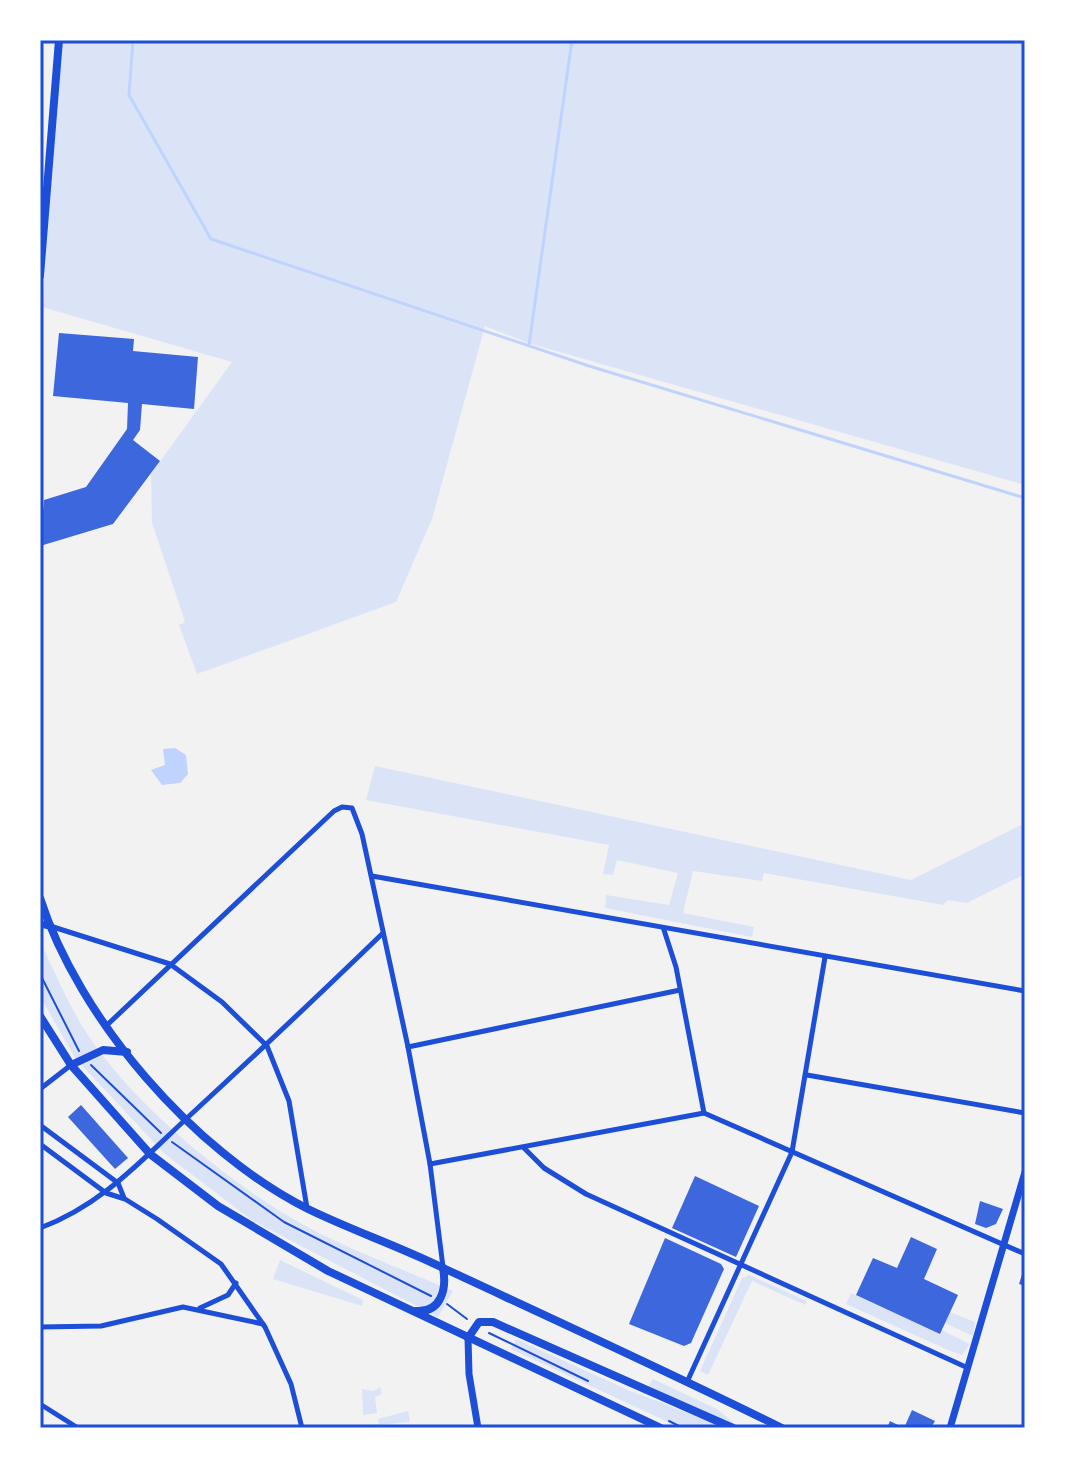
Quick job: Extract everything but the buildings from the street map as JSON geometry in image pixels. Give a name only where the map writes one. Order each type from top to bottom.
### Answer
[{"type":"main road","points":[[40,276],[59,40]]},
{"type":"main road","points":[[40,898],[45,925],[106,1026],[186,1120],[255,1177],[307,1208],[443,1268],[782,1428]]},
{"type":"main road","points":[[40,1016],[71,1065],[150,1154],[229,1213],[328,1271],[403,1308],[662,1423]]},
{"type":"main road","points":[[71,1065],[103,1050],[127,1052]]},
{"type":"main road","points":[[950,1428],[1025,1172]]},
{"type":"main road","points":[[403,1308],[425,1312],[437,1306],[445,1283],[443,1268]]},
{"type":"main road","points":[[478,1428],[469,1374],[468,1338],[475,1326],[484,1320],[504,1325],[733,1428]]},
{"type":"street","points":[[106,1026],[334,811],[347,806],[356,812],[408,1047],[430,1164],[443,1268]]},
{"type":"street","points":[[372,876],[664,930],[1025,991]]},
{"type":"street","points":[[45,925],[170,964],[222,1002],[267,1046],[289,1101],[307,1208]]},
{"type":"street","points":[[664,930],[680,990],[704,1113]]},
{"type":"street","points":[[40,1228],[82,1210],[118,1183],[384,933]]},
{"type":"street","points":[[687,1382],[792,1152],[825,957]]},
{"type":"street","points":[[408,1047],[680,990]]},
{"type":"street","points":[[40,1089],[71,1065]]},
{"type":"street","points":[[807,1075],[1025,1113]]},
{"type":"street","points":[[430,1164],[704,1113],[1003,1247],[1025,1254]]},
{"type":"street","points":[[40,1125],[118,1183],[125,1199]]},
{"type":"street","points":[[40,1144],[106,1193],[125,1199],[206,1253],[236,1283],[264,1325],[291,1384],[302,1428]]},
{"type":"street","points":[[524,1148],[544,1168],[586,1194],[968,1368]]},
{"type":"street","points":[[199,1308],[228,1295],[236,1283]]},
{"type":"street","points":[[40,1327],[101,1326],[183,1307],[199,1308],[264,1325]]},
{"type":"street","points":[[40,1404],[78,1428]]},
{"type":"path","points":[[455,1308],[475,1326],[590,1383]]},
{"type":"path","points":[[662,1423],[683,1428]]},
{"type":"shaded area","points":[[63,40],[1025,40],[1025,485],[528,343],[485,326],[432,519],[396,602],[197,674],[179,625],[185,622],[152,523],[151,474],[232,362],[42,307]]},
{"type":"shaded area","points":[[375,766],[911,880],[1025,823],[1025,874],[967,903],[948,900],[943,905],[764,873],[762,881],[693,871],[683,913],[754,927],[752,937],[605,908],[606,895],[669,905],[678,873],[617,860],[613,875],[603,874],[609,845],[366,800]]},
{"type":"shaded area","points":[[40,941],[84,1029],[103,1057],[153,1112],[212,1163],[273,1207],[357,1251],[453,1291],[438,1317],[253,1221],[165,1154],[75,1058],[40,996]]},
{"type":"shaded area","points":[[280,1260],[363,1300],[362,1306],[273,1279]]},
{"type":"shaded area","points":[[749,1275],[807,1301],[805,1305],[752,1281],[708,1375],[700,1371],[742,1278]]},
{"type":"shaded area","points":[[851,1293],[970,1344],[962,1355],[948,1350],[846,1304]]},
{"type":"shaded area","points":[[950,1312],[975,1322],[973,1336],[945,1323]]},
{"type":"shaded area","points":[[516,1339],[628,1390],[727,1428],[681,1428],[511,1349]]},
{"type":"shaded area","points":[[653,1379],[717,1409],[740,1428],[730,1428],[649,1386]]},
{"type":"shaded area","points":[[380,1387],[382,1394],[375,1397],[377,1413],[363,1415],[362,1389],[374,1391]]},
{"type":"shaded area","points":[[408,1411],[410,1422],[379,1425],[378,1419]]},
{"type":"water","points":[[175,748],[186,755],[188,774],[180,783],[162,785],[151,770],[165,765],[163,749]]},
{"type":"waterway","points":[[133,40],[129,95],[211,239],[589,366],[1025,498]]},
{"type":"waterway","points":[[529,345],[572,40]]}]
